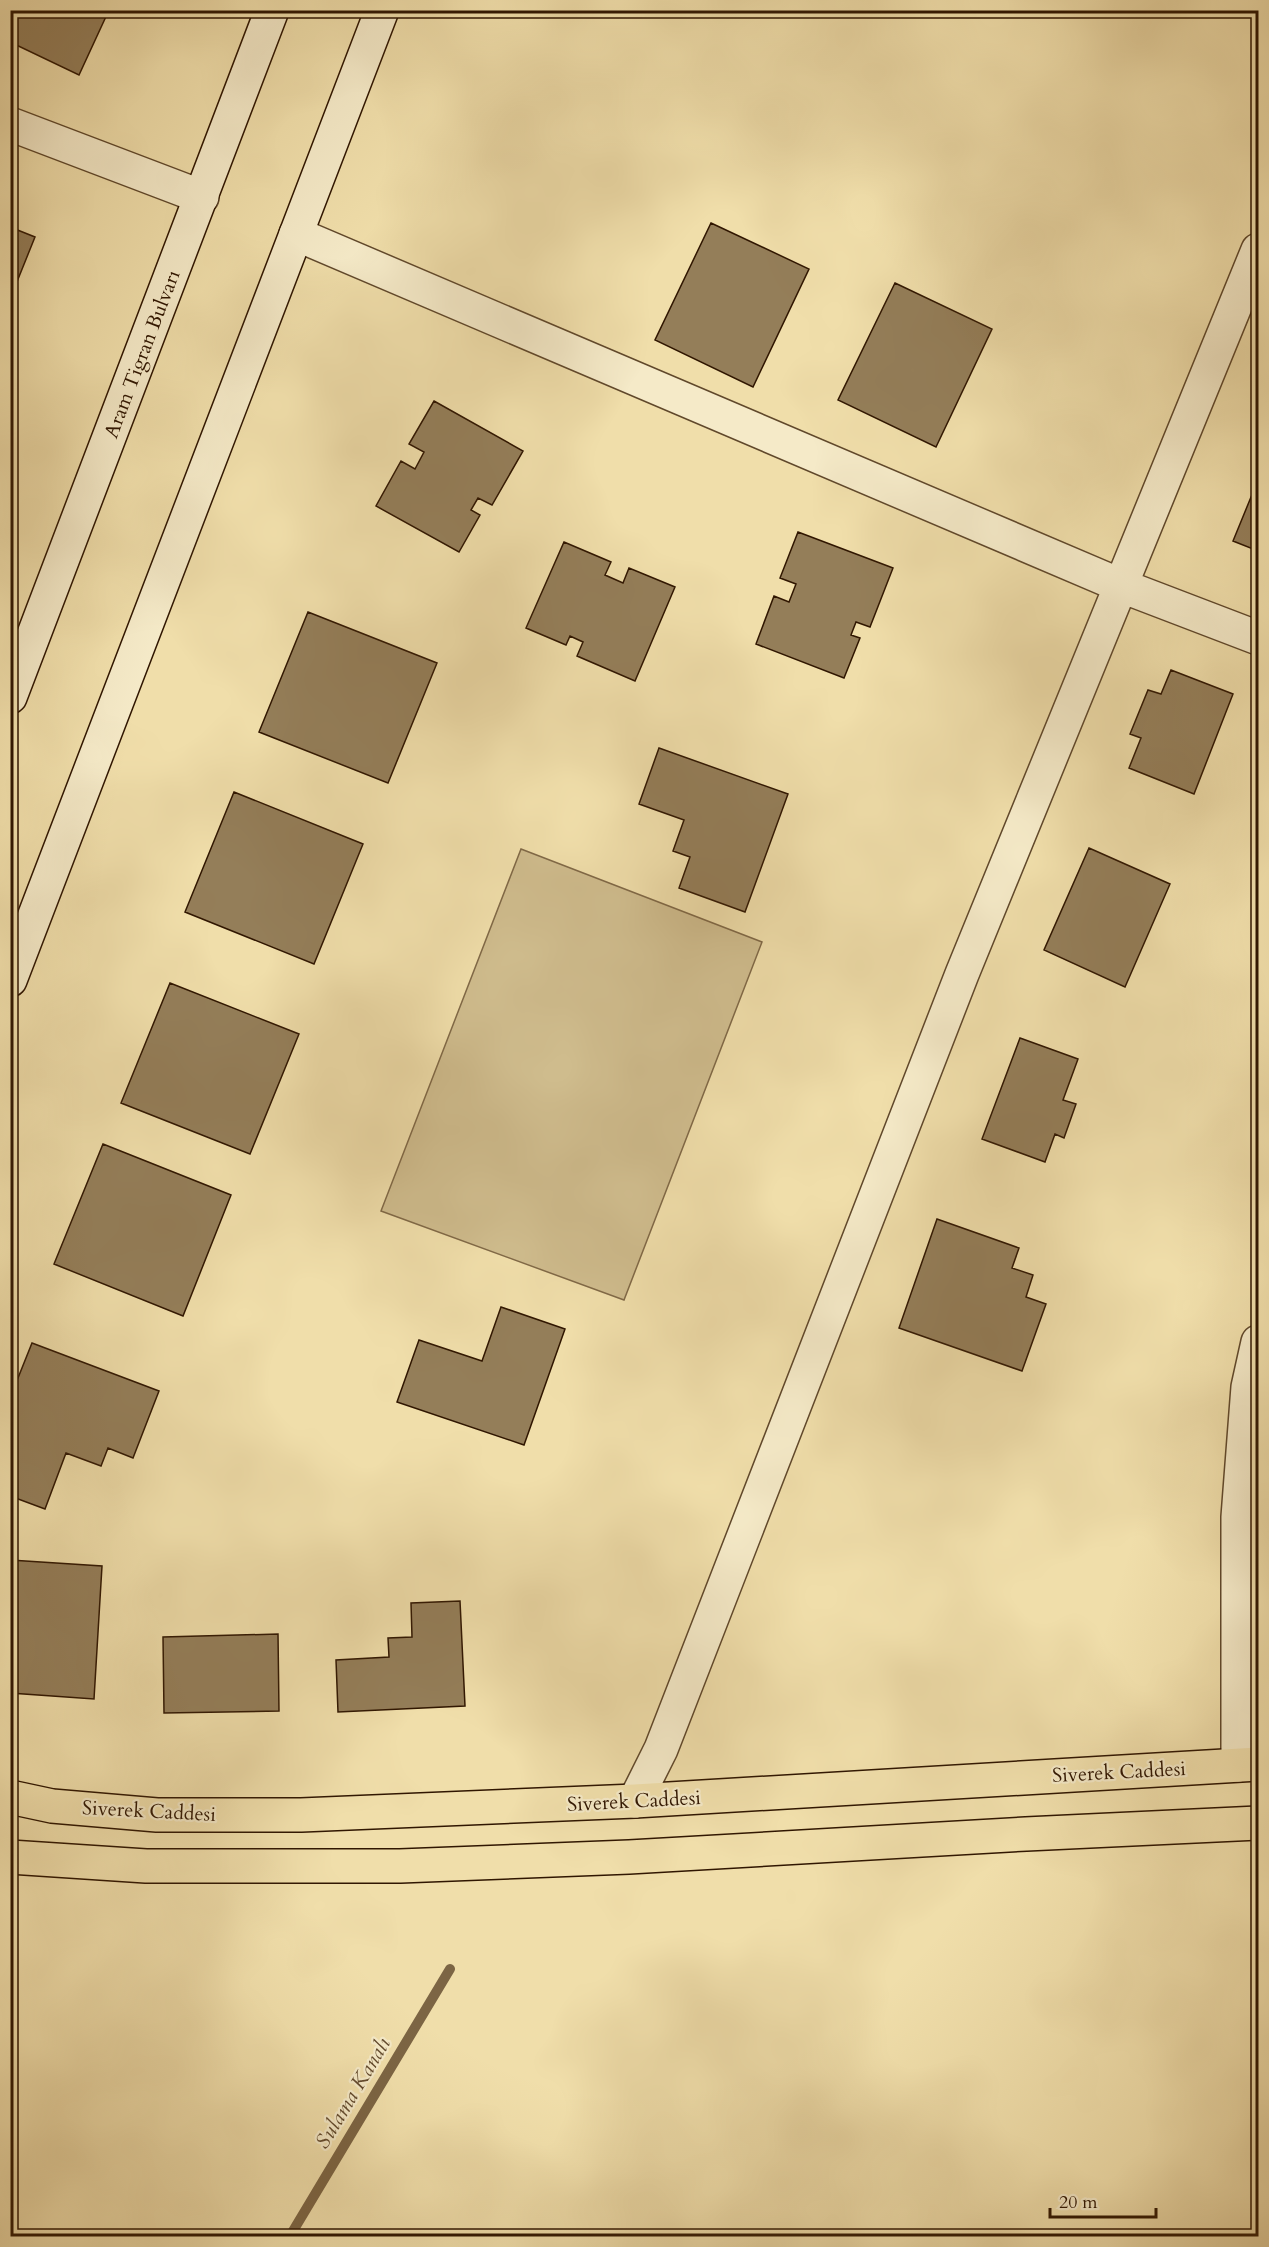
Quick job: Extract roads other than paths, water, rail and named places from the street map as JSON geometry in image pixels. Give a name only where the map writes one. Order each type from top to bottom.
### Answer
[{"type":"main road","name":"Siverek Caddesi","points":[[10,1797],[52,1806],[157,1815],[301,1815],[635,1801],[1248,1765]]},
{"type":"main road","points":[[10,1857],[146,1866],[400,1866],[629,1857],[1258,1823]]},
{"type":"street","name":"Aram Tigran Bulvarı","points":[[10,697],[272,10]]},
{"type":"street","points":[[10,980],[382,10]]},
{"type":"street","points":[[10,124],[202,197]]},
{"type":"street","points":[[296,234],[1122,586],[1258,639]]},
{"type":"street","points":[[635,1801],[661,1749],[958,985],[1258,250]]},
{"type":"street","points":[[1248,1765],[1238,1517],[1248,1387],[1258,1342]]},
{"type":"waterway","name":"Sulama Kanalı","points":[[290,2236],[450,1969]]}]
